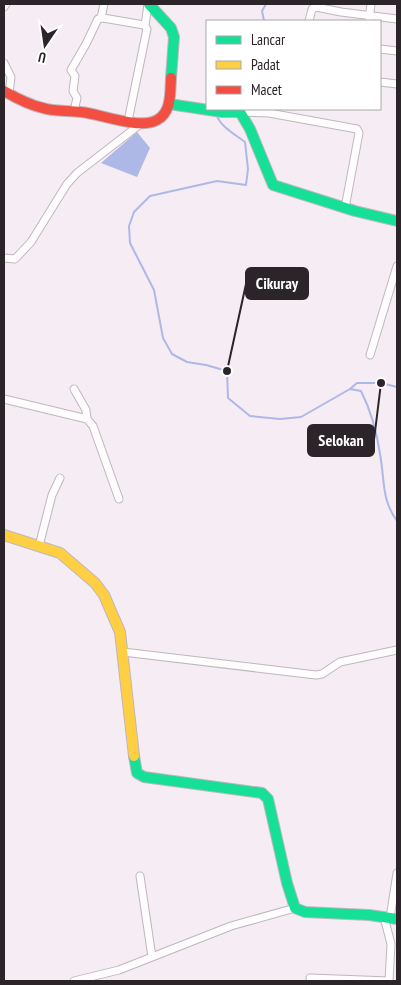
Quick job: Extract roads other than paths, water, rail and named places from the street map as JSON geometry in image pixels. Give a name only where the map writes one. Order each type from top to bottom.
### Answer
[{"type":"street","points":[[74,111],[77,98],[73,91],[75,76],[71,70],[98,20],[101,18],[104,4]]},
{"type":"street","points":[[128,121],[144,51],[147,29],[145,26],[149,4]]},
{"type":"street","points":[[4,63],[11,77],[6,92],[51,110],[74,111],[128,121],[143,122],[156,120],[167,110],[169,104],[174,34],[171,28],[149,4]]},
{"type":"street","points":[[369,18],[371,4]]},
{"type":"street","points":[[309,20],[310,11],[313,7],[369,18],[397,19]]},
{"type":"street","points":[[340,20],[341,12]]},
{"type":"street","points":[[101,18],[145,26]]},
{"type":"street","points":[[381,49],[397,51]]},
{"type":"street","points":[[381,82],[397,84]]},
{"type":"street","points":[[169,104],[206,109]]},
{"type":"street","points":[[211,110],[269,113],[357,129],[359,133],[345,208]]},
{"type":"street","points":[[240,112],[248,124],[266,173],[273,185],[345,208],[397,221]]},
{"type":"street","points":[[4,258],[15,259],[25,250],[67,184],[77,173],[143,122]]},
{"type":"street","points":[[370,355],[397,266]]},
{"type":"street","points":[[74,389],[86,410],[87,419],[93,426],[119,499]]},
{"type":"street","points":[[4,399],[87,419]]},
{"type":"street","points":[[39,546],[52,495],[60,478]]},
{"type":"street","points":[[4,535],[56,551],[98,586],[119,627],[136,770],[138,773],[144,778],[257,791],[266,795],[287,883],[295,908]]},
{"type":"street","points":[[123,652],[316,676],[337,663],[397,650]]},
{"type":"street","points":[[310,978],[389,981],[390,918],[397,873]]},
{"type":"street","points":[[140,876],[152,957]]},
{"type":"street","points":[[74,981],[119,970],[231,926],[295,908],[305,912],[390,918]]},
{"type":"water","points":[[137,132],[150,148],[137,177],[101,163]]},
{"type":"waterway","points":[[264,20],[262,11],[266,4]]},
{"type":"waterway","points":[[217,116],[225,127],[245,142],[248,169],[246,185],[217,181],[150,196],[134,212],[129,226],[130,243],[154,290],[163,338],[172,354],[187,362],[227,371],[228,398],[250,416],[280,419],[301,417],[350,389],[361,391],[368,406],[379,446],[384,489],[388,505],[397,521]]},
{"type":"waterway","points":[[350,389],[357,383],[381,383],[397,387]]},
{"type":"place","name":"Cikuray","points":[[227,371]]},
{"type":"place","name":"Selokan","points":[[381,383]]}]
